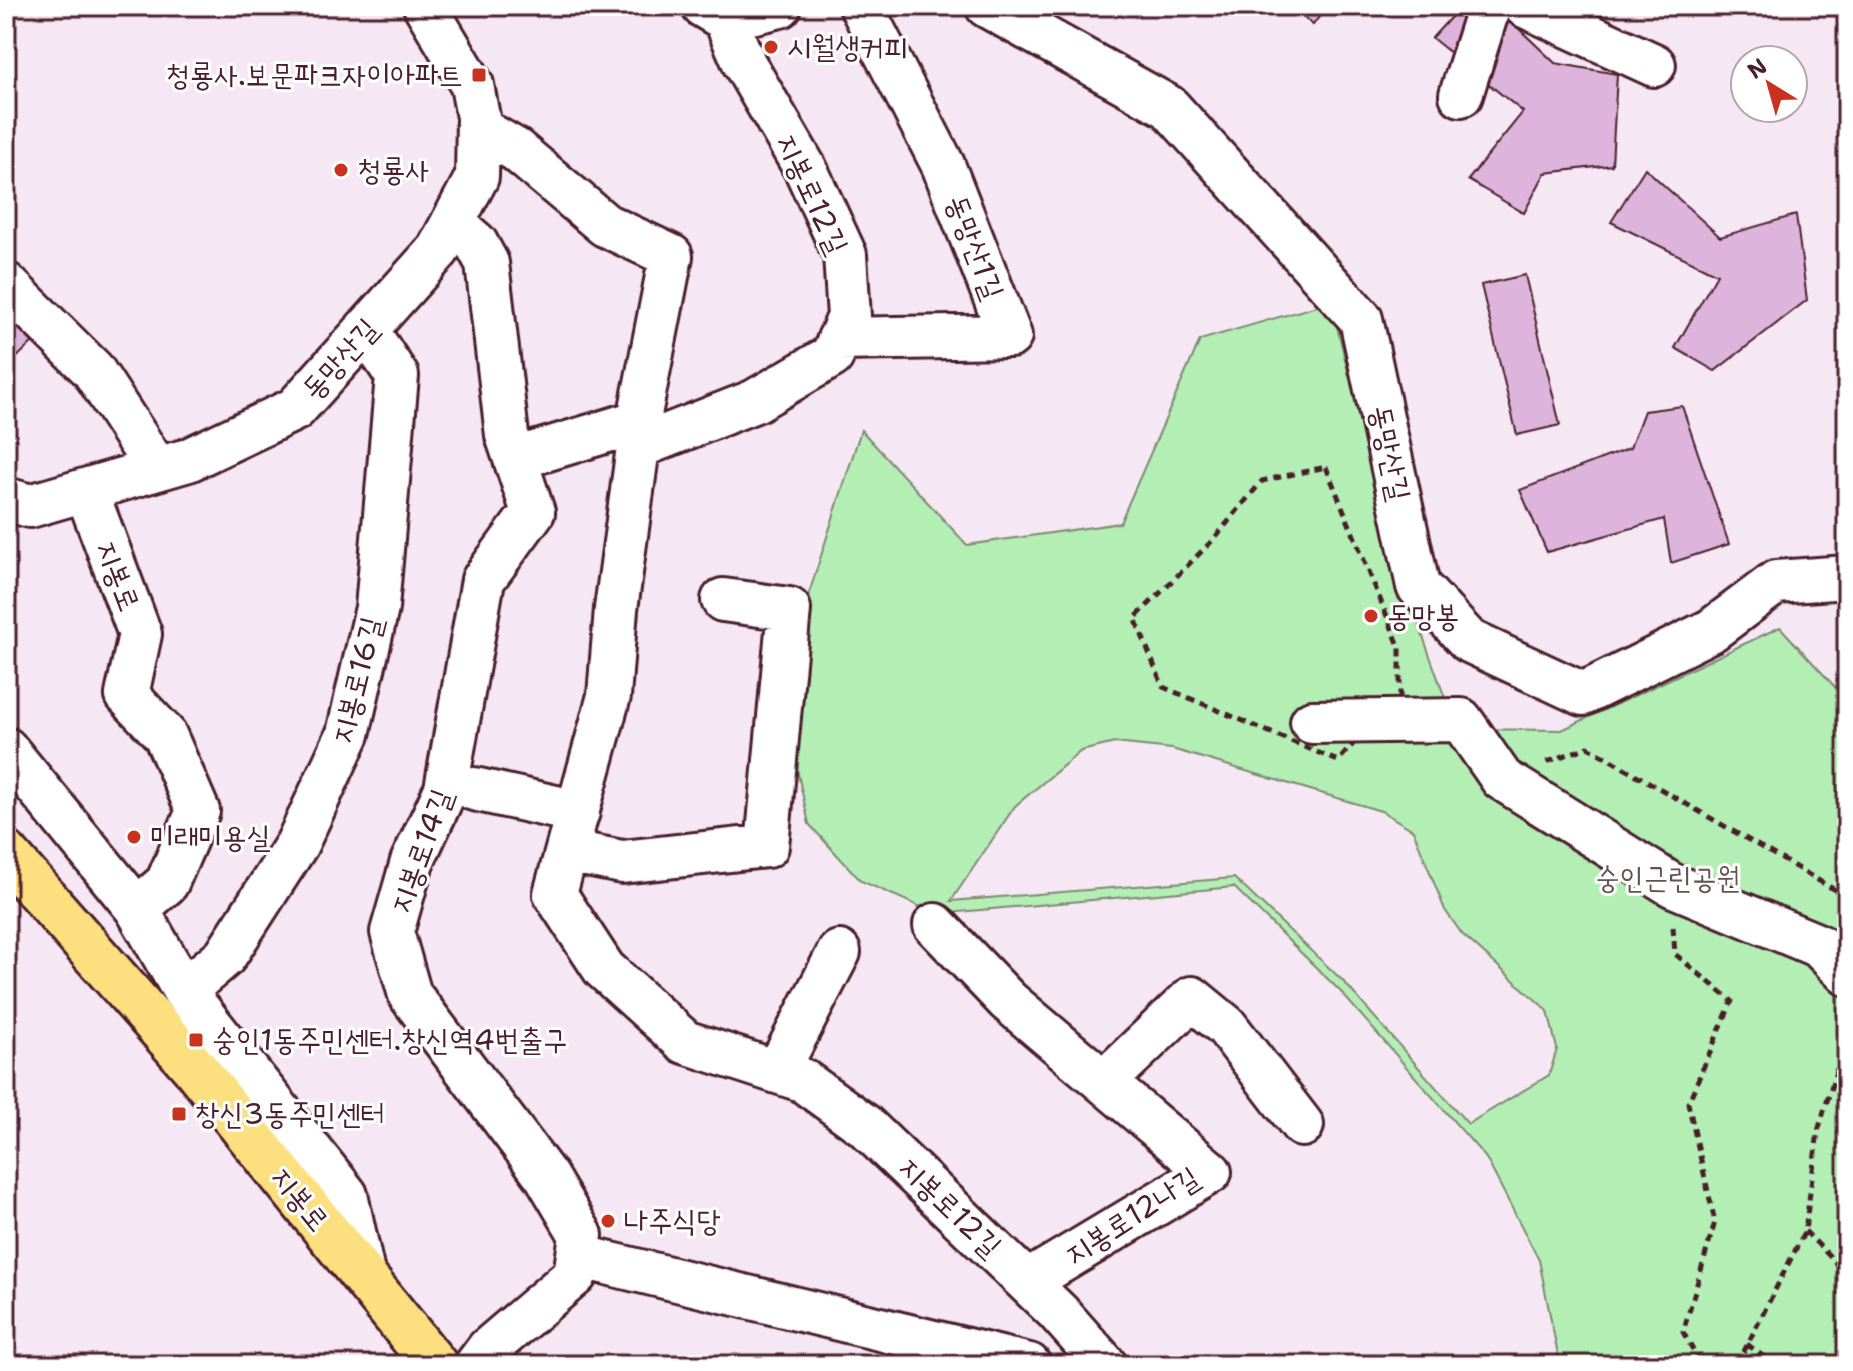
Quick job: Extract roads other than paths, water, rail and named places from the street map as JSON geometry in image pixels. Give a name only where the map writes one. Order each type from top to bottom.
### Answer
[{"type":"main road","name":"지봉로","points":[[6,854],[194,1067],[435,1365]]},
{"type":"street","name":"동망산길","points":[[6,499],[30,506],[188,460],[295,409],[438,250],[477,177],[478,128],[472,85],[425,6]]},
{"type":"street","points":[[714,12],[780,6]]},
{"type":"street","name":"동망산1길","points":[[839,339],[1010,336],[943,165],[861,6]]},
{"type":"street","name":"동망산길","points":[[987,6],[1169,107],[1361,319],[1418,586],[1469,641],[1583,694],[1712,630],[1776,582],[1847,577]]},
{"type":"street","points":[[1461,95],[1489,6]]},
{"type":"street","points":[[1525,6],[1654,65]]},
{"type":"street","name":"지봉로12길","points":[[639,434],[755,401],[832,356],[849,317],[845,255],[806,170],[714,12]]},
{"type":"street","name":"지봉로12길","points":[[478,128],[516,150],[605,225],[671,256],[639,434],[616,609],[609,696],[555,894],[604,969],[685,1042],[802,1080],[864,1125],[1027,1282],[1105,1365]]},
{"type":"street","name":"지봉로14길","points":[[453,223],[476,243],[487,263],[507,435],[533,512],[483,580],[446,789],[412,862],[392,932],[410,995],[546,1176],[581,1235],[578,1256]]},
{"type":"street","points":[[6,284],[93,370],[157,469]]},
{"type":"street","name":"지봉로16길","points":[[184,991],[225,956],[297,844],[348,734],[377,608],[397,376],[366,329]]},
{"type":"street","points":[[515,459],[639,434]]},
{"type":"street","name":"지봉로","points":[[86,490],[140,634],[127,695],[165,735],[198,811],[167,883],[137,909]]},
{"type":"street","points":[[474,789],[572,832],[622,862],[767,846],[789,609],[723,600]]},
{"type":"street","points":[[1312,722],[1461,720],[1502,779],[1672,885],[1819,946],[1847,974]]},
{"type":"street","points":[[6,749],[137,909],[184,991],[346,1195],[364,1278]]},
{"type":"street","name":"지봉로12나길","points":[[935,925],[1008,1001],[1210,1172],[1027,1282]]},
{"type":"street","points":[[777,1072],[839,952]]},
{"type":"street","points":[[1104,1082],[1192,998],[1226,1026],[1302,1125]]},
{"type":"street","points":[[476,1365],[488,1349],[575,1275],[578,1256],[893,1349],[1029,1365]]},
{"type":"place","name":"시월생커피","points":[[771,47]]},
{"type":"place","name":"청룡사.보문파크자이아파트","points":[[479,75]]},
{"type":"place","name":"청룡사","points":[[341,170]]},
{"type":"place","name":"동망봉","points":[[1371,616]]},
{"type":"place","name":"미래미용실","points":[[134,837]]},
{"type":"place","name":"숭인1동주민센터.창신역4번출구","points":[[196,1040]]},
{"type":"place","name":"창신3동주민센터","points":[[179,1114]]},
{"type":"place","name":"나주식당","points":[[608,1221]]},
{"type":"park label","name":"숭인근린공원","points":[[1668,878]]}]
